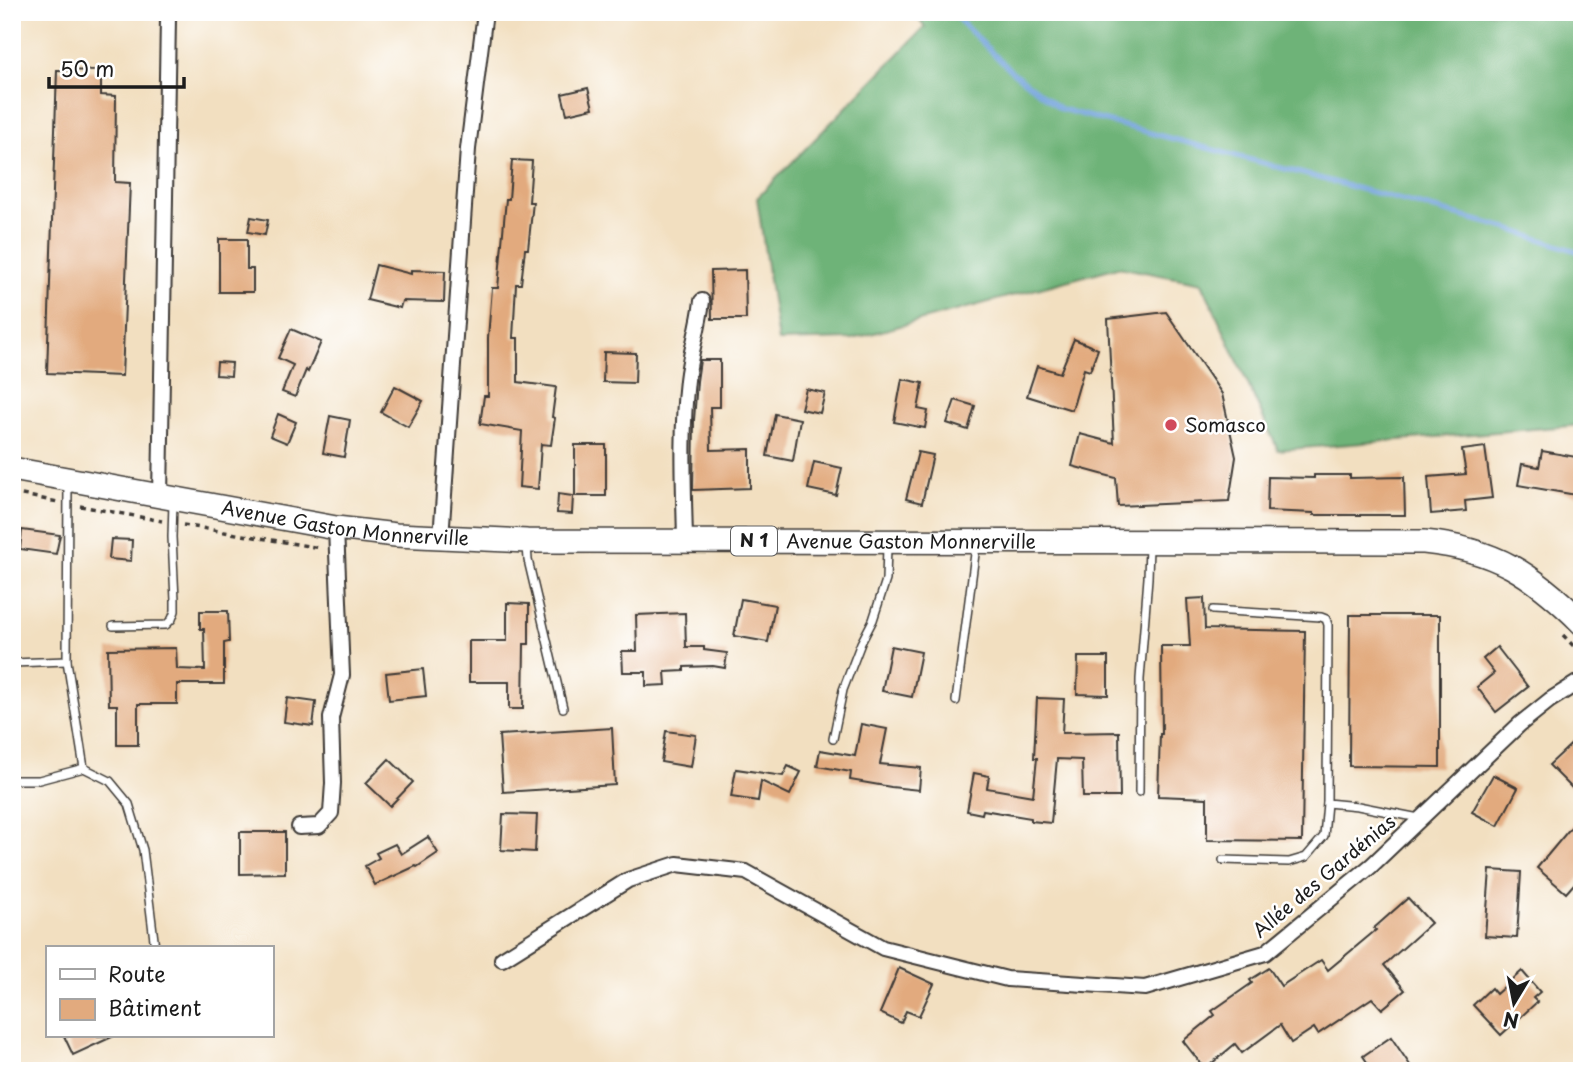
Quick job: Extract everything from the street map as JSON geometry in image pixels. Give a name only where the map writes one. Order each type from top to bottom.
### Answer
[{"type":"main road","name":"Avenue Gaston Monnerville","points":[[12,469],[336,528],[441,538],[527,541],[1424,542],[1475,551],[1517,569],[1558,600],[1572,629]]},
{"type":"street","points":[[441,538],[467,162],[485,12]]},
{"type":"street","points":[[167,18],[167,498]]},
{"type":"street","points":[[685,541],[684,449],[687,378],[702,301]]},
{"type":"street","points":[[299,827],[319,826],[331,813],[331,718],[342,675],[336,528]]},
{"type":"street","name":"Allée des Gardénias","points":[[502,959],[628,880],[677,864],[746,872],[883,948],[1007,979],[1144,988],[1265,953],[1371,866],[1520,724],[1550,700],[1582,680]]},
{"type":"lane","points":[[68,480],[67,661],[83,768]]},
{"type":"lane","points":[[113,626],[166,625],[172,619],[175,600],[167,498]]},
{"type":"lane","points":[[527,541],[528,560],[564,708]]},
{"type":"lane","points":[[833,739],[843,691],[873,620],[886,580],[887,541]]},
{"type":"lane","points":[[956,701],[976,541]]},
{"type":"lane","points":[[1139,792],[1140,679],[1149,542]]},
{"type":"lane","points":[[1213,610],[1321,617],[1328,625],[1324,836],[1306,857],[1289,862],[1223,860]]},
{"type":"lane","points":[[12,663],[67,661]]},
{"type":"lane","points":[[12,780],[39,780],[83,768],[110,780],[129,804],[143,850],[155,946]]},
{"type":"lane","points":[[1326,803],[1422,818]]},
{"type":"path","points":[[1572,629],[1582,655]]},
{"type":"green space","points":[[914,12],[1582,12],[1582,425],[1278,450],[1202,283],[1118,267],[852,339],[778,341],[757,198],[925,27]]},
{"type":"building","points":[[57,70],[101,71],[101,95],[116,96],[115,182],[130,183],[122,376],[47,373]]},
{"type":"building","points":[[588,88],[593,108],[567,114],[562,94]]},
{"type":"building","points":[[512,160],[532,161],[529,202],[533,202],[528,249],[525,249],[521,284],[516,284],[513,338],[518,338],[518,382],[556,387],[551,445],[541,444],[538,489],[519,487],[522,431],[480,424],[484,396],[488,396],[488,338],[492,288],[498,288]]},
{"type":"building","points":[[251,217],[268,220],[265,235],[248,232]]},
{"type":"building","points":[[219,239],[247,239],[247,269],[253,269],[253,292],[219,292]]},
{"type":"building","points":[[376,265],[411,274],[411,270],[445,271],[444,302],[402,301],[400,308],[367,300]]},
{"type":"building","points":[[745,270],[746,319],[712,319],[711,271]]},
{"type":"building","name":"Somasco","points":[[1166,312],[1222,394],[1236,457],[1229,501],[1118,506],[1116,478],[1072,466],[1080,434],[1114,443],[1108,319]]},
{"type":"building","points":[[291,329],[321,342],[295,397],[282,392],[293,365],[278,358]]},
{"type":"building","points":[[1074,339],[1098,349],[1090,371],[1084,369],[1072,410],[1027,396],[1037,366],[1060,373]]},
{"type":"building","points":[[604,352],[636,353],[635,383],[603,382]]},
{"type":"building","points":[[700,360],[720,360],[720,407],[710,407],[711,450],[750,449],[750,488],[693,490],[694,420]]},
{"type":"building","points":[[217,362],[232,363],[231,376],[216,375]]},
{"type":"building","points":[[902,379],[923,383],[918,409],[928,411],[925,428],[894,422]]},
{"type":"building","points":[[395,386],[423,401],[408,427],[381,412]]},
{"type":"building","points":[[806,389],[825,393],[820,413],[801,409]]},
{"type":"building","points":[[955,400],[975,406],[968,430],[947,423]]},
{"type":"building","points":[[278,414],[296,422],[287,443],[270,436]]},
{"type":"building","points":[[775,414],[800,419],[793,461],[767,456]]},
{"type":"building","points":[[330,416],[350,420],[344,457],[323,453]]},
{"type":"building","points":[[575,445],[606,445],[606,496],[575,496]]},
{"type":"building","points":[[1485,447],[1492,498],[1465,501],[1466,511],[1431,514],[1428,477],[1466,474],[1462,450]]},
{"type":"building","points":[[1542,451],[1582,458],[1582,496],[1518,485],[1522,464],[1539,467]]},
{"type":"building","points":[[918,452],[933,455],[922,503],[906,499]]},
{"type":"building","points":[[814,462],[842,468],[836,495],[808,489]]},
{"type":"building","points":[[1314,475],[1350,475],[1350,478],[1404,477],[1405,515],[1314,515],[1267,511],[1268,477],[1314,478]]},
{"type":"building","points":[[558,494],[573,496],[572,514],[557,513]]},
{"type":"building","points":[[22,530],[60,535],[56,554],[20,549]]},
{"type":"building","points":[[111,539],[132,540],[131,561],[109,559]]},
{"type":"building","points":[[1204,598],[1205,629],[1305,631],[1302,841],[1207,840],[1207,798],[1158,796],[1162,734],[1161,646],[1190,646],[1187,599]]},
{"type":"building","points":[[741,599],[775,605],[768,642],[734,636]]},
{"type":"building","points":[[507,603],[529,604],[529,644],[524,644],[523,709],[509,709],[509,682],[469,682],[469,641],[507,641]]},
{"type":"building","points":[[200,611],[228,611],[229,642],[224,643],[224,684],[177,684],[177,704],[138,704],[138,745],[117,745],[117,705],[109,705],[108,649],[176,648],[177,669],[205,670],[204,629],[200,629]]},
{"type":"building","points":[[685,613],[686,647],[704,647],[704,650],[727,653],[725,668],[684,667],[684,671],[665,672],[666,685],[646,686],[646,672],[623,672],[622,651],[637,651],[636,615]]},
{"type":"building","points":[[1350,615],[1440,615],[1440,767],[1349,766]]},
{"type":"building","points":[[891,646],[921,652],[912,697],[882,691]]},
{"type":"building","points":[[1497,647],[1528,687],[1496,712],[1477,687],[1494,673],[1483,659]]},
{"type":"building","points":[[1078,657],[1108,657],[1108,695],[1077,694]]},
{"type":"building","points":[[423,669],[426,696],[389,700],[386,673]]},
{"type":"building","points":[[287,698],[316,702],[313,726],[284,722]]},
{"type":"building","points":[[1037,698],[1064,699],[1062,733],[1119,732],[1120,797],[1083,797],[1082,760],[1057,759],[1051,823],[983,810],[982,814],[967,811],[974,773],[989,776],[987,788],[1033,796],[1037,758],[1034,758]]},
{"type":"building","points":[[861,724],[887,729],[880,764],[921,768],[919,790],[850,780],[851,772],[817,766],[820,750],[855,756]]},
{"type":"building","points":[[612,728],[615,785],[503,792],[499,735]]},
{"type":"building","points":[[666,731],[696,735],[691,767],[661,762]]},
{"type":"building","points":[[1582,734],[1582,798],[1549,765]]},
{"type":"building","points":[[389,759],[413,782],[390,806],[366,783]]},
{"type":"building","points":[[788,766],[801,772],[790,795],[761,781],[758,801],[731,797],[736,769],[783,776]]},
{"type":"building","points":[[1493,775],[1518,788],[1498,826],[1472,812]]},
{"type":"building","points":[[503,814],[537,815],[535,852],[501,850]]},
{"type":"building","points":[[1582,814],[1582,875],[1566,893],[1537,868]]},
{"type":"building","points":[[240,832],[285,832],[285,873],[240,874]]},
{"type":"building","points":[[428,837],[438,853],[417,867],[375,885],[365,866],[379,858],[376,853],[395,844],[401,854]]},
{"type":"building","points":[[1490,870],[1521,872],[1517,938],[1485,936]]},
{"type":"building","points":[[1408,898],[1431,923],[1384,965],[1405,990],[1382,1009],[1372,998],[1318,1034],[1314,1028],[1291,1043],[1280,1025],[1242,1053],[1235,1044],[1205,1069],[1183,1041],[1215,1015],[1212,1011],[1269,968],[1281,986],[1321,960],[1328,970],[1376,930],[1374,928]]},
{"type":"building","points":[[899,968],[934,984],[919,1016],[906,1011],[901,1023],[880,1013]]},
{"type":"building","points":[[1522,971],[1540,992],[1533,998],[1537,1002],[1501,1035],[1473,1005],[1491,988],[1496,994]]},
{"type":"building","points":[[1391,1037],[1414,1071],[1373,1071],[1363,1056]]},
{"type":"building","points":[[65,1038],[110,1038],[73,1055]]},
{"type":"waterway","points":[[951,12],[1011,71],[1061,109],[1506,228],[1582,253]]},
{"type":"place","name":"Somasco","points":[[1171,425]]}]
